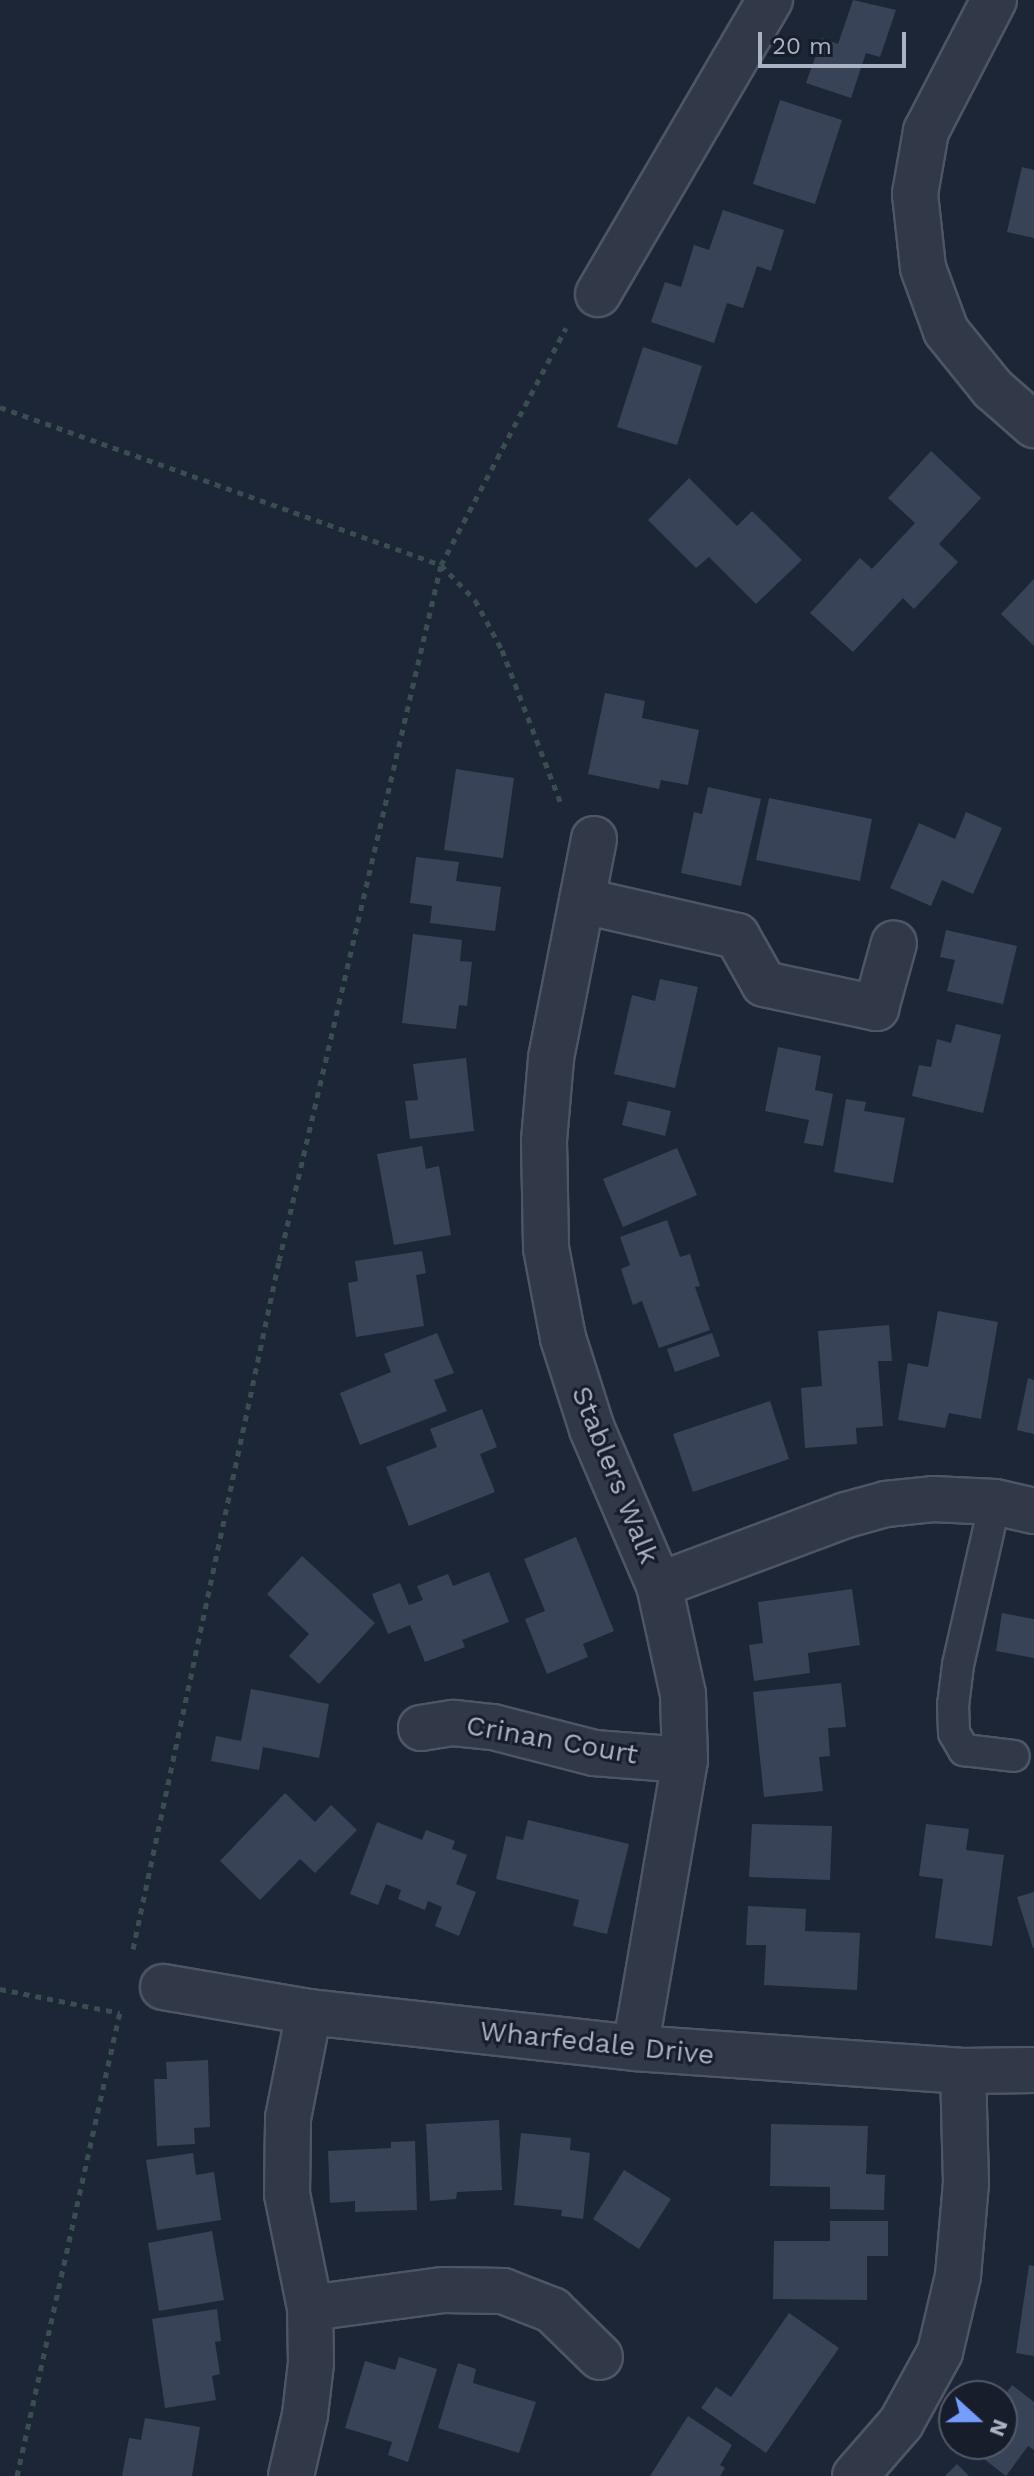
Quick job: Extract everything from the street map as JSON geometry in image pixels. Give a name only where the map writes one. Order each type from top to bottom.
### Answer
[{"type":"street","points":[[598,294],[770,0]]},
{"type":"street","points":[[994,0],[926,131],[915,194],[923,268],[946,331],[993,389],[1034,425]]},
{"type":"street","name":"Stablers Walk","points":[[594,839],[551,1059],[544,1141],[546,1248],[563,1338],[592,1429],[659,1585],[683,1694],[685,1760],[635,2048]]},
{"type":"street","points":[[584,901],[737,936],[764,984],[876,1008],[894,943]]},
{"type":"street","points":[[659,1585],[846,1515],[886,1504],[933,1499],[1015,1506]]},
{"type":"street","name":"Crinan Court","points":[[421,1728],[454,1723],[493,1727],[594,1753],[685,1760]]},
{"type":"street","name":"Wharfedale Drive","points":[[163,1987],[309,2012],[635,2048],[963,2071],[1034,2070]]},
{"type":"street","points":[[291,2476],[305,2415],[311,2363],[310,2308],[287,2194],[288,2118],[309,2012]]},
{"type":"street","points":[[855,2476],[901,2423],[940,2352],[958,2276],[966,2183],[963,2071]]},
{"type":"street","points":[[310,2308],[444,2290],[503,2291],[552,2310],[600,2357]]},
{"type":"lane","points":[[1014,1756],[964,1750],[954,1733],[953,1704],[958,1665],[1015,1506]]},
{"type":"path","points":[[132,1952],[279,1261],[441,565],[580,303],[598,294]]},
{"type":"path","points":[[0,407],[441,565],[482,612],[502,650],[565,813],[594,839]]},
{"type":"path","points":[[0,1989],[119,2013],[163,1987]]},
{"type":"path","points":[[17,2476],[122,1998]]},
{"type":"building","points":[[853,0],[896,10],[880,57],[866,53],[851,98],[806,83],[822,38],[838,44]]},
{"type":"building","points":[[780,100],[842,120],[815,204],[753,184]]},
{"type":"building","points":[[1022,167],[1034,170],[1034,238],[1007,232]]},
{"type":"building","points":[[723,210],[784,230],[771,271],[757,266],[743,308],[727,303],[714,343],[651,322],[665,282],[681,287],[694,245],[709,250]]},
{"type":"building","points":[[643,347],[702,366],[677,445],[617,427]]},
{"type":"building","points":[[931,451],[981,498],[939,544],[958,562],[914,609],[903,598],[853,652],[810,613],[860,558],[872,569],[915,523],[888,498]]},
{"type":"building","points":[[689,478],[737,526],[752,511],[802,560],[756,604],[709,557],[696,568],[648,520]]},
{"type":"building","points":[[1034,579],[1034,646],[1001,614]]},
{"type":"building","points":[[605,693],[645,701],[642,718],[699,730],[688,785],[661,780],[659,789],[588,774]]},
{"type":"building","points":[[456,769],[514,778],[503,858],[444,850]]},
{"type":"building","points":[[708,787],[761,799],[741,886],[681,873],[694,812],[702,814]]},
{"type":"building","points":[[769,798],[872,819],[860,881],[756,860]]},
{"type":"building","points":[[966,812],[1002,828],[973,894],[942,880],[931,906],[890,888],[919,823],[955,839]]},
{"type":"building","points":[[416,857],[459,862],[456,881],[501,887],[495,931],[430,923],[432,906],[410,903]]},
{"type":"building","points":[[946,930],[1017,946],[1003,1004],[947,991],[955,960],[940,957]]},
{"type":"building","points":[[413,934],[462,940],[460,961],[472,962],[467,1006],[459,1005],[456,1029],[402,1023]]},
{"type":"building","points":[[660,979],[698,987],[675,1088],[614,1074],[632,995],[655,1001]]},
{"type":"building","points":[[956,1024],[1001,1035],[983,1113],[912,1096],[919,1065],[931,1067],[937,1039],[951,1043]]},
{"type":"building","points":[[778,1047],[821,1056],[815,1090],[833,1094],[823,1146],[804,1143],[809,1120],[765,1111]]},
{"type":"building","points":[[466,1058],[474,1131],[410,1139],[405,1101],[418,1100],[413,1064]]},
{"type":"building","points":[[846,1099],[866,1102],[864,1111],[905,1118],[893,1183],[834,1172]]},
{"type":"building","points":[[628,1101],[671,1111],[665,1136],[622,1125]]},
{"type":"building","points":[[422,1146],[426,1169],[439,1166],[451,1235],[394,1245],[377,1154]]},
{"type":"building","points":[[677,1148],[697,1195],[623,1227],[603,1179]]},
{"type":"building","points":[[667,1220],[680,1257],[690,1254],[700,1286],[695,1287],[710,1330],[659,1348],[642,1301],[633,1305],[621,1269],[630,1265],[620,1237]]},
{"type":"building","points":[[422,1251],[426,1273],[416,1275],[424,1326],[356,1337],[348,1283],[358,1281],[355,1261]]},
{"type":"building","points":[[938,1311],[998,1322],[981,1419],[949,1413],[945,1428],[898,1420],[908,1363],[928,1367]]},
{"type":"building","points":[[889,1325],[892,1361],[878,1361],[883,1426],[856,1428],[857,1444],[805,1448],[801,1388],[822,1386],[818,1331]]},
{"type":"building","points":[[437,1333],[454,1373],[434,1380],[447,1411],[360,1445],[340,1393],[391,1372],[384,1354]]},
{"type":"building","points":[[712,1333],[720,1356],[675,1372],[667,1349]]},
{"type":"building","points":[[1028,1378],[1034,1380],[1034,1434],[1017,1430]]},
{"type":"building","points":[[770,1401],[789,1459],[693,1492],[673,1434]]},
{"type":"building","points":[[482,1409],[497,1447],[480,1454],[495,1492],[409,1526],[386,1467],[437,1447],[430,1429]]},
{"type":"building","points":[[576,1537],[614,1631],[583,1644],[588,1657],[547,1674],[525,1619],[545,1611],[524,1559]]},
{"type":"building","points":[[302,1556],[375,1623],[319,1684],[289,1656],[309,1634],[267,1594]]},
{"type":"building","points":[[489,1572],[509,1622],[462,1640],[465,1647],[425,1662],[410,1625],[388,1634],[372,1594],[400,1583],[409,1605],[423,1600],[417,1586],[448,1574],[453,1586]]},
{"type":"building","points":[[852,1589],[860,1645],[808,1653],[810,1673],[754,1681],[749,1645],[763,1643],[758,1602]]},
{"type":"building","points":[[1002,1613],[1034,1619],[1034,1658],[996,1651]]},
{"type":"building","points":[[841,1683],[846,1727],[828,1728],[830,1756],[819,1757],[823,1791],[764,1797],[753,1692]]},
{"type":"building","points":[[251,1689],[329,1704],[319,1758],[263,1747],[259,1770],[211,1761],[216,1736],[241,1741]]},
{"type":"building","points":[[285,1793],[315,1822],[331,1805],[357,1830],[315,1873],[300,1859],[260,1900],[220,1861]]},
{"type":"building","points":[[528,1820],[629,1844],[607,1934],[573,1926],[579,1900],[496,1879],[506,1836],[523,1840]]},
{"type":"building","points":[[377,1822],[422,1840],[426,1830],[455,1841],[452,1849],[467,1855],[456,1884],[476,1892],[459,1936],[435,1926],[442,1907],[428,1901],[425,1910],[398,1899],[401,1890],[386,1884],[378,1905],[350,1894]]},
{"type":"building","points":[[752,1824],[832,1826],[830,1880],[749,1877]]},
{"type":"building","points":[[926,1824],[969,1829],[966,1850],[1004,1855],[992,1946],[935,1938],[943,1879],[919,1876]]},
{"type":"building","points":[[1034,1892],[1034,1948],[1033,1948],[1017,1897]]},
{"type":"building","points":[[748,1906],[806,1909],[805,1931],[860,1933],[857,1990],[764,1985],[766,1945],[746,1945]]},
{"type":"building","points":[[208,2060],[210,2127],[194,2128],[195,2144],[157,2146],[154,2079],[167,2079],[166,2062]]},
{"type":"building","points":[[499,2120],[502,2190],[457,2192],[456,2199],[430,2201],[426,2124]]},
{"type":"building","points":[[771,2124],[868,2126],[866,2174],[885,2175],[884,2210],[830,2209],[830,2187],[770,2186]]},
{"type":"building","points":[[521,2133],[571,2138],[570,2150],[590,2153],[583,2219],[561,2216],[562,2210],[514,2205]]},
{"type":"building","points":[[415,2141],[417,2210],[355,2212],[355,2201],[330,2203],[328,2151],[391,2148],[391,2142]]},
{"type":"building","points":[[193,2153],[196,2175],[214,2172],[221,2220],[157,2230],[146,2160]]},
{"type":"building","points":[[624,2170],[671,2199],[639,2249],[593,2219]]},
{"type":"building","points":[[830,2221],[888,2221],[888,2256],[867,2256],[867,2300],[773,2299],[774,2241],[830,2241]]},
{"type":"building","points":[[212,2231],[224,2300],[159,2311],[148,2243]]},
{"type":"building","points":[[1029,2265],[1034,2266],[1034,2356],[1016,2353]]},
{"type":"building","points":[[217,2309],[221,2341],[215,2342],[220,2374],[212,2376],[216,2400],[165,2408],[152,2319]]},
{"type":"building","points":[[789,2313],[839,2348],[766,2453],[701,2408],[716,2387],[731,2397]]},
{"type":"building","points":[[399,2357],[437,2369],[408,2462],[388,2455],[392,2442],[345,2428],[365,2361],[395,2370]]},
{"type":"building","points":[[458,2363],[476,2369],[473,2383],[536,2402],[519,2453],[438,2428]]},
{"type":"building","points":[[1018,2390],[1034,2402],[1034,2450],[1028,2446],[1018,2460]]},
{"type":"building","points":[[688,2416],[732,2445],[720,2465],[725,2468],[720,2476],[650,2476]]},
{"type":"building","points":[[145,2418],[200,2427],[192,2476],[122,2476],[129,2438],[141,2440]]},
{"type":"building","points":[[985,2460],[1018,2460],[1006,2476]]},
{"type":"building","points":[[957,2464],[969,2476],[945,2476]]}]
